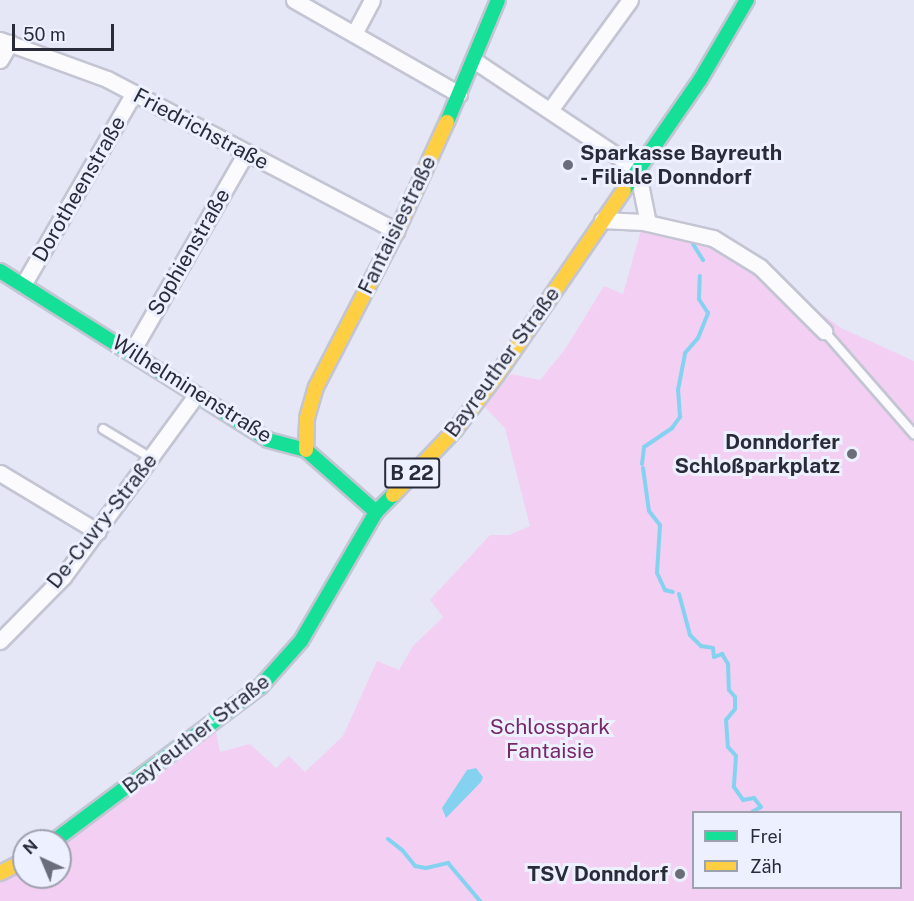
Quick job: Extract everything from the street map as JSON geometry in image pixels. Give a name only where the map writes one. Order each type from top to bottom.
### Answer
[{"type":"main road","name":"Fantaisiestraße","points":[[306,450],[307,418],[316,387],[397,231],[475,61],[498,0]]},
{"type":"main road","name":"Bayreuther Straße","points":[[70,829],[260,687],[301,641],[376,512],[469,412],[700,80],[747,0]]},
{"type":"main road","name":"Wilhelminenstraße","points":[[0,271],[132,351],[268,440],[306,450],[376,512]]},
{"type":"street","points":[[294,0],[355,32],[459,94]]},
{"type":"street","points":[[355,32],[372,0]]},
{"type":"street","points":[[550,110],[630,0]]},
{"type":"street","points":[[0,60],[5,42]]},
{"type":"street","name":"Friedrichstraße","points":[[5,42],[134,93],[397,231]]},
{"type":"street","points":[[475,61],[637,169],[648,223]]},
{"type":"street","name":"Dorotheenstraße","points":[[23,285],[134,93]]},
{"type":"street","name":"Sophienstraße","points":[[132,351],[246,153]]},
{"type":"street","points":[[603,220],[648,223],[713,238],[729,246],[760,267],[824,331]]},
{"type":"street","name":"De-Cuvry-Straße","points":[[0,641],[63,577],[196,395]]},
{"type":"street","points":[[0,472],[98,532]]},
{"type":"lane","points":[[824,331],[914,434]]},
{"type":"lane","points":[[104,429],[151,458]]},
{"type":"green space","name":"Schlosspark Fantaisie","points":[[643,223],[729,246],[841,328],[914,361],[914,901],[0,901],[0,881],[12,875],[12,889],[72,889],[72,839],[216,732],[220,752],[250,744],[276,768],[289,756],[305,772],[343,736],[377,661],[399,670],[413,646],[443,617],[430,600],[490,535],[509,535],[530,526],[505,428],[485,407],[511,374],[540,380],[566,348],[604,286],[623,294]]},
{"type":"water","points":[[476,768],[483,777],[481,782],[446,818],[442,808],[467,770]]},
{"type":"waterway","points":[[693,244],[703,260]]},
{"type":"waterway","points":[[642,464],[644,447],[672,428],[680,417],[678,390],[685,353],[698,338],[708,313],[699,299],[700,276]]},
{"type":"waterway","points":[[643,468],[649,511],[660,525],[657,573],[665,590],[673,592]]},
{"type":"waterway","points":[[679,594],[690,635],[701,646],[713,648],[714,657],[722,654],[728,664],[729,690],[735,697],[735,709],[726,720],[728,747],[736,756],[734,787],[743,800],[754,798],[761,807],[754,811]]},
{"type":"waterway","points":[[388,839],[402,850]]},
{"type":"waterway","points":[[403,851],[415,866],[426,868],[448,863],[480,901]]},
{"type":"traffic: fast","points":[[447,122],[498,0]]},
{"type":"traffic: fast","points":[[624,190],[700,80],[747,0]]},
{"type":"traffic: fast","points":[[0,271],[268,440],[306,450],[376,512]]},
{"type":"traffic: fast","points":[[70,829],[260,687],[301,641],[376,512],[393,495]]},
{"type":"traffic: slow","points":[[306,450],[307,418],[316,387],[397,231],[447,122]]},
{"type":"traffic: slow","points":[[393,495],[455,430],[497,375],[624,190]]},
{"type":"traffic: slow","points":[[0,873],[12,867]]},
{"type":"place","name":"Sparkasse Bayreuth - Filiale Donndorf","points":[[568,165]]},
{"type":"place","name":"Donndorfer Schloßparkplatz","points":[[852,454]]},
{"type":"place","name":"TSV Donndorf","points":[[680,874]]}]
